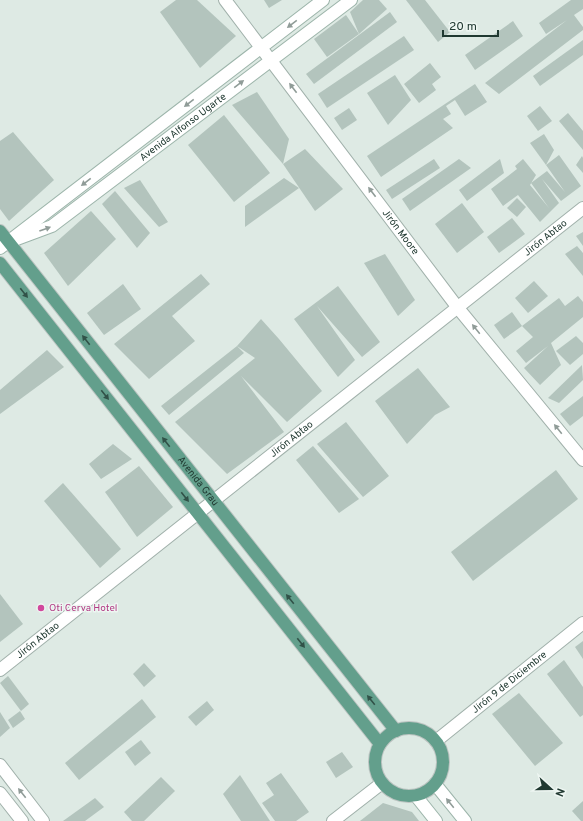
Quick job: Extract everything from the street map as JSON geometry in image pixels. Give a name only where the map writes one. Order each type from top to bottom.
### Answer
[{"type":"main road","name":"Avenida Grau","points":[[0,231],[4,245],[396,731]]},
{"type":"main road","name":"Avenida Grau","points":[[0,263],[380,744]]},
{"type":"main road","points":[[406,728],[418,729],[428,734],[436,741],[441,752],[443,763],[441,774],[435,784],[427,791],[416,796],[397,794],[388,790],[377,774],[375,763],[376,753],[380,744],[396,731],[406,728]]},
{"type":"street","name":"Jirón Moore","points":[[225,0],[272,59],[458,308],[583,460]]},
{"type":"street","name":"Avenida Alfonso Ugarte","points":[[4,245],[323,0]]},
{"type":"street","name":"Avenida Alfonso Ugarte","points":[[4,245],[52,226],[351,0]]},
{"type":"street","name":"Jirón Abtao","points":[[0,670],[197,512],[458,308],[583,208]]},
{"type":"street","name":"Jirón 9 de Diciembre","points":[[436,741],[583,623]]},
{"type":"street","points":[[0,765],[43,821]]},
{"type":"street","points":[[333,821],[382,783]]},
{"type":"street","points":[[435,784],[465,821]]},
{"type":"street","points":[[0,793],[22,821]]},
{"type":"street","points":[[416,796],[436,821]]},
{"type":"building","points":[[176,0],[197,0],[236,36],[200,68],[160,12]]},
{"type":"building","points":[[264,0],[282,0],[269,8]]},
{"type":"building","points":[[363,0],[379,0],[387,9],[359,34],[350,12]]},
{"type":"building","points":[[406,0],[425,0],[450,32],[438,42]]},
{"type":"building","points":[[571,0],[583,0],[583,9],[574,15],[583,27],[583,30],[499,94],[485,83],[567,20],[546,34],[539,23]]},
{"type":"building","points":[[390,12],[397,22],[314,84],[306,74]]},
{"type":"building","points":[[346,15],[359,34],[327,57],[314,39]]},
{"type":"building","points":[[513,21],[523,36],[475,70],[465,55]]},
{"type":"building","points":[[404,36],[414,50],[327,108],[318,94]]},
{"type":"building","points":[[583,40],[583,55],[540,86],[533,76]]},
{"type":"building","points":[[430,63],[441,77],[432,84],[436,90],[419,103],[404,84]]},
{"type":"building","points":[[395,75],[411,100],[388,125],[367,93]]},
{"type":"building","points":[[475,84],[487,102],[465,116],[455,100],[446,106],[451,114],[443,119],[453,128],[381,177],[367,156]]},
{"type":"building","points":[[257,92],[289,139],[283,164],[232,105]]},
{"type":"building","points":[[540,106],[552,121],[538,131],[527,116]]},
{"type":"building","points":[[349,108],[357,120],[342,130],[334,118]]},
{"type":"building","points":[[568,113],[583,131],[583,150],[559,121]]},
{"type":"building","points":[[224,115],[270,173],[234,202],[188,145]]},
{"type":"building","points":[[13,132],[54,180],[9,221],[0,209],[0,141]]},
{"type":"building","points":[[544,134],[554,150],[546,165],[530,143]]},
{"type":"building","points":[[305,149],[343,189],[315,211],[283,164]]},
{"type":"building","points":[[559,155],[581,186],[561,201],[542,179],[559,203],[540,222],[518,195],[503,206],[491,189],[517,169],[515,166],[523,159],[536,175],[531,183],[547,171],[565,192],[546,165]],"holes":[[[531,183],[549,208],[530,185]]]},
{"type":"building","points":[[582,156],[583,158],[583,173],[576,165]]},
{"type":"building","points":[[434,159],[440,168],[392,199],[386,190]]},
{"type":"building","points":[[459,159],[471,168],[410,211],[402,199]]},
{"type":"building","points":[[500,159],[504,173],[467,201],[459,190]]},
{"type":"building","points":[[284,178],[299,188],[245,227],[245,206]]},
{"type":"building","points":[[140,180],[168,222],[159,227],[124,188]]},
{"type":"building","points":[[115,191],[150,233],[137,248],[102,204]]},
{"type":"building","points":[[517,198],[526,207],[517,217],[507,208]]},
{"type":"building","points":[[462,203],[484,232],[457,253],[435,224]]},
{"type":"building","points":[[91,211],[116,239],[68,286],[44,253]]},
{"type":"building","points":[[512,218],[525,234],[499,253],[487,237]]},
{"type":"building","points":[[583,232],[583,246],[576,236]]},
{"type":"building","points":[[577,246],[583,253],[583,276],[565,254]]},
{"type":"building","points":[[385,254],[415,300],[398,316],[364,263]]},
{"type":"building","points":[[201,274],[210,284],[172,316],[195,341],[149,379],[114,344]]},
{"type":"building","points":[[534,281],[548,296],[528,313],[515,298]]},
{"type":"building","points":[[123,284],[141,309],[104,335],[87,313]]},
{"type":"building","points":[[338,286],[380,342],[362,357],[317,306],[355,360],[338,377],[294,319]]},
{"type":"building","points":[[578,296],[583,302],[583,317],[551,343],[561,365],[540,385],[524,368],[548,346],[526,363],[516,351],[533,337],[522,326],[559,298],[565,306]]},
{"type":"building","points":[[512,312],[522,326],[504,339],[494,325]]},
{"type":"building","points":[[261,319],[322,391],[287,422],[241,376],[284,432],[227,474],[175,422],[255,358],[237,346]]},
{"type":"building","points":[[576,336],[583,343],[583,354],[570,365],[556,351]]},
{"type":"building","points":[[237,346],[244,353],[169,415],[161,406]]},
{"type":"building","points":[[47,350],[64,367],[0,414],[0,390]]},
{"type":"building","points":[[582,365],[583,380],[559,403],[548,398]]},
{"type":"building","points":[[418,368],[450,407],[435,415],[407,444],[375,401]]},
{"type":"building","points":[[583,396],[583,416],[570,426],[560,414]]},
{"type":"building","points":[[346,422],[389,476],[363,497],[317,444]]},
{"type":"building","points":[[113,444],[132,459],[101,479],[89,464]]},
{"type":"building","points":[[313,446],[359,499],[339,513],[296,460]]},
{"type":"building","points":[[139,466],[173,507],[137,537],[105,492]]},
{"type":"building","points":[[556,470],[578,499],[473,581],[451,552]]},
{"type":"building","points":[[63,483],[121,549],[100,568],[44,501]]},
{"type":"building","points":[[0,594],[23,624],[0,642]]},
{"type":"building","points":[[583,641],[583,659],[575,647]]},
{"type":"building","points":[[564,660],[583,687],[583,715],[580,717],[547,674]]},
{"type":"building","points":[[144,663],[156,676],[144,687],[133,674]]},
{"type":"building","points":[[8,676],[29,704],[21,711],[0,683]]},
{"type":"building","points":[[519,693],[563,743],[535,766],[492,714]]},
{"type":"building","points":[[142,699],[156,717],[79,780],[65,763]]},
{"type":"building","points":[[207,701],[214,710],[196,726],[188,717]]},
{"type":"building","points":[[20,711],[25,719],[13,728],[8,720]]},
{"type":"building","points":[[0,712],[10,728],[0,737]]},
{"type":"building","points":[[141,740],[151,753],[135,766],[125,752]]},
{"type":"building","points":[[342,752],[353,767],[336,778],[326,762]]},
{"type":"building","points":[[281,773],[309,812],[296,821],[275,821],[262,803],[274,795],[266,783]]},
{"type":"building","points":[[240,775],[270,821],[241,821],[223,794]]},
{"type":"building","points":[[161,777],[175,791],[144,821],[132,821],[124,812]]},
{"type":"building","points":[[95,798],[104,807],[85,821],[63,821]]},
{"type":"building","points":[[583,801],[583,821],[581,821],[572,811]]},
{"type":"building","points":[[383,803],[412,812],[419,821],[360,821]]},
{"type":"place","name":"Oti Cerva Hotel","points":[[41,608]]}]
